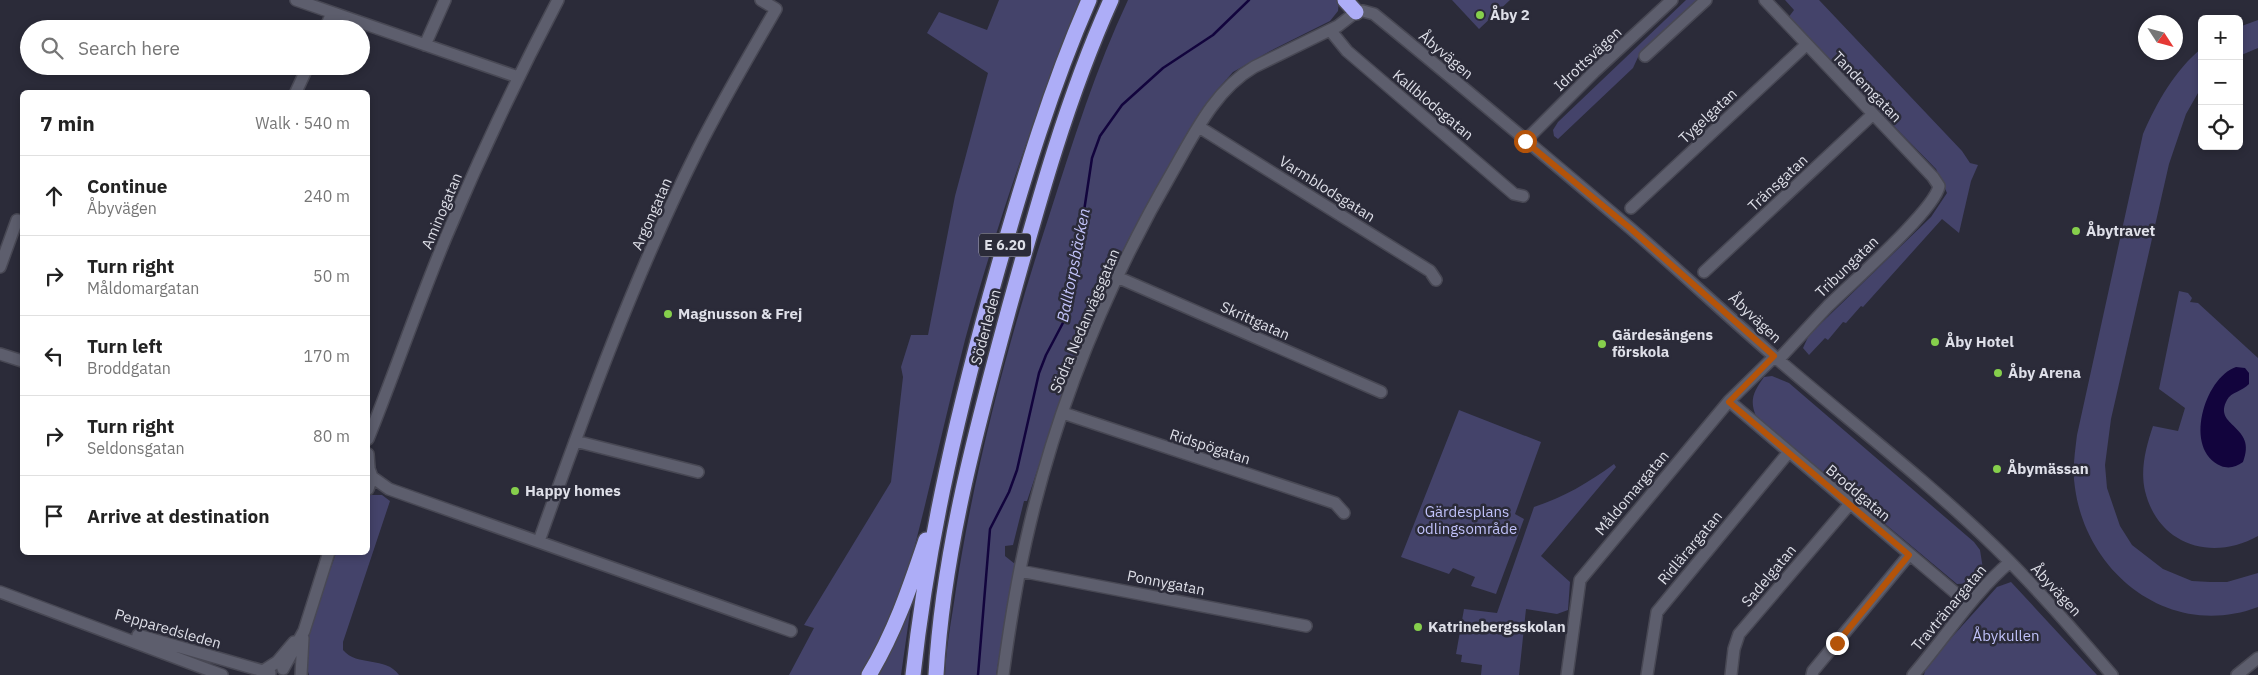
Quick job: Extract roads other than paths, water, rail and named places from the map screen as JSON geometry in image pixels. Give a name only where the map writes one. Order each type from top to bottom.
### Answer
[{"type":"highway","name":"Söderleden","points":[[913,675],[941,496],[970,372],[1016,205],[1055,86],[1089,0]]},
{"type":"highway","name":"Söderleden","points":[[936,675],[939,634],[955,537],[984,399],[1053,158],[1086,62],[1111,0]]},
{"type":"highway","points":[[1345,0],[1356,12]]},
{"type":"highway","points":[[869,675],[887,646],[902,610],[941,496]]},
{"type":"street","points":[[296,0],[352,20]]},
{"type":"street","points":[[425,45],[444,0]]},
{"type":"street","name":"Aminogatan","points":[[370,434],[442,246],[518,77],[558,0]]},
{"type":"street","name":"Argongatan","points":[[540,541],[575,441],[633,292],[696,153],[779,4],[761,0]]},
{"type":"street","name":"Idrottsvägen","points":[[1525,141],[1594,72],[1672,0]]},
{"type":"street","points":[[1645,56],[1706,0]]},
{"type":"street","name":"Tandemgatan","points":[[1765,0],[1938,183],[1936,196]]},
{"type":"street","name":"Åbyvägen","points":[[1356,12],[1363,10],[1374,14],[1631,229],[1776,358],[1867,433],[2010,562],[2052,606],[2112,675]]},
{"type":"street","name":"Södra Nedanvägsgatan","points":[[1003,675],[1020,571],[1033,511],[1063,413],[1089,342],[1117,276],[1156,201],[1199,127],[1227,87],[1241,74],[1330,30],[1356,12]]},
{"type":"street","points":[[329,20],[332,13]]},
{"type":"street","points":[[370,26],[518,77]]},
{"type":"street","name":"Kallblodsgatan","points":[[1330,30],[1347,51],[1514,194],[1523,196]]},
{"type":"street","name":"Tygelgatan","points":[[1631,208],[1806,45]]},
{"type":"street","points":[[297,90],[304,75]]},
{"type":"street","name":"Tränsgatan","points":[[1704,272],[1872,115]]},
{"type":"street","name":"Varmblodsgatan","points":[[1199,127],[1430,271],[1436,280]]},
{"type":"street","name":"Tribungatan","points":[[1776,358],[1911,225],[1936,196]]},
{"type":"street","points":[[0,267],[17,220]]},
{"type":"street","name":"Skrittgatan","points":[[1117,276],[1382,392]]},
{"type":"street","points":[[0,354],[20,360]]},
{"type":"street","name":"Måldomargatan","points":[[1567,675],[1580,580],[1729,402],[1776,358]]},
{"type":"street","name":"Broddgatan","points":[[1729,402],[1965,601],[1967,606]]},
{"type":"street","name":"Ridspögatan","points":[[1063,413],[1334,503],[1344,513]]},
{"type":"street","points":[[575,441],[698,472]]},
{"type":"street","name":"Ridlärargatan","points":[[1647,675],[1657,612],[1788,453]]},
{"type":"street","points":[[370,471],[389,489]]},
{"type":"street","points":[[370,490],[389,489],[791,631]]},
{"type":"street","name":"Sadelgatan","points":[[1730,675],[1734,649],[1739,634],[1849,505]]},
{"type":"street","points":[[283,669],[304,631],[327,555]]},
{"type":"street","points":[[1812,675],[1812,671],[1909,555]]},
{"type":"street","name":"Travtränargatan","points":[[1913,675],[1981,589],[2010,562]]},
{"type":"street","name":"Ponnygatan","points":[[1020,571],[1306,626]]},
{"type":"street","name":"Pepparedsleden","points":[[0,592],[222,675]]},
{"type":"street","name":"Pepparedsleden","points":[[57,612],[267,673]]},
{"type":"street","points":[[267,673],[304,631]]},
{"type":"street","points":[[267,673],[283,669],[301,674],[304,631]]},
{"type":"street","points":[[2236,675],[2258,658]]},
{"type":"waterway","name":"Balltorpsbäcken","points":[[978,675],[990,529],[1009,492],[1017,470],[1039,373],[1046,355],[1065,319],[1073,250],[1081,231],[1092,158],[1100,136],[1122,105],[1163,68],[1213,35],[1249,0]]},
{"type":"place","name":"Åby 2","points":[[1480,15]]},
{"type":"place","name":"Åbytravet","points":[[2076,231]]},
{"type":"place","name":"Magnusson & Frej","points":[[668,314]]},
{"type":"place","name":"Åby Hotel","points":[[1935,342]]},
{"type":"place","name":"Gärdesängens förskola","points":[[1602,344]]},
{"type":"place","name":"Åby Arena","points":[[1998,373]]},
{"type":"place","name":"Åbymässan","points":[[1997,469]]},
{"type":"place","name":"Happy homes","points":[[515,491]]},
{"type":"place","name":"Katrinebergsskolan","points":[[1418,627]]},
{"type":"park label","name":"Gärdesplans odlingsområde","points":[[1467,520]]},
{"type":"park label","name":"Åbykullen","points":[[2006,636]]}]
